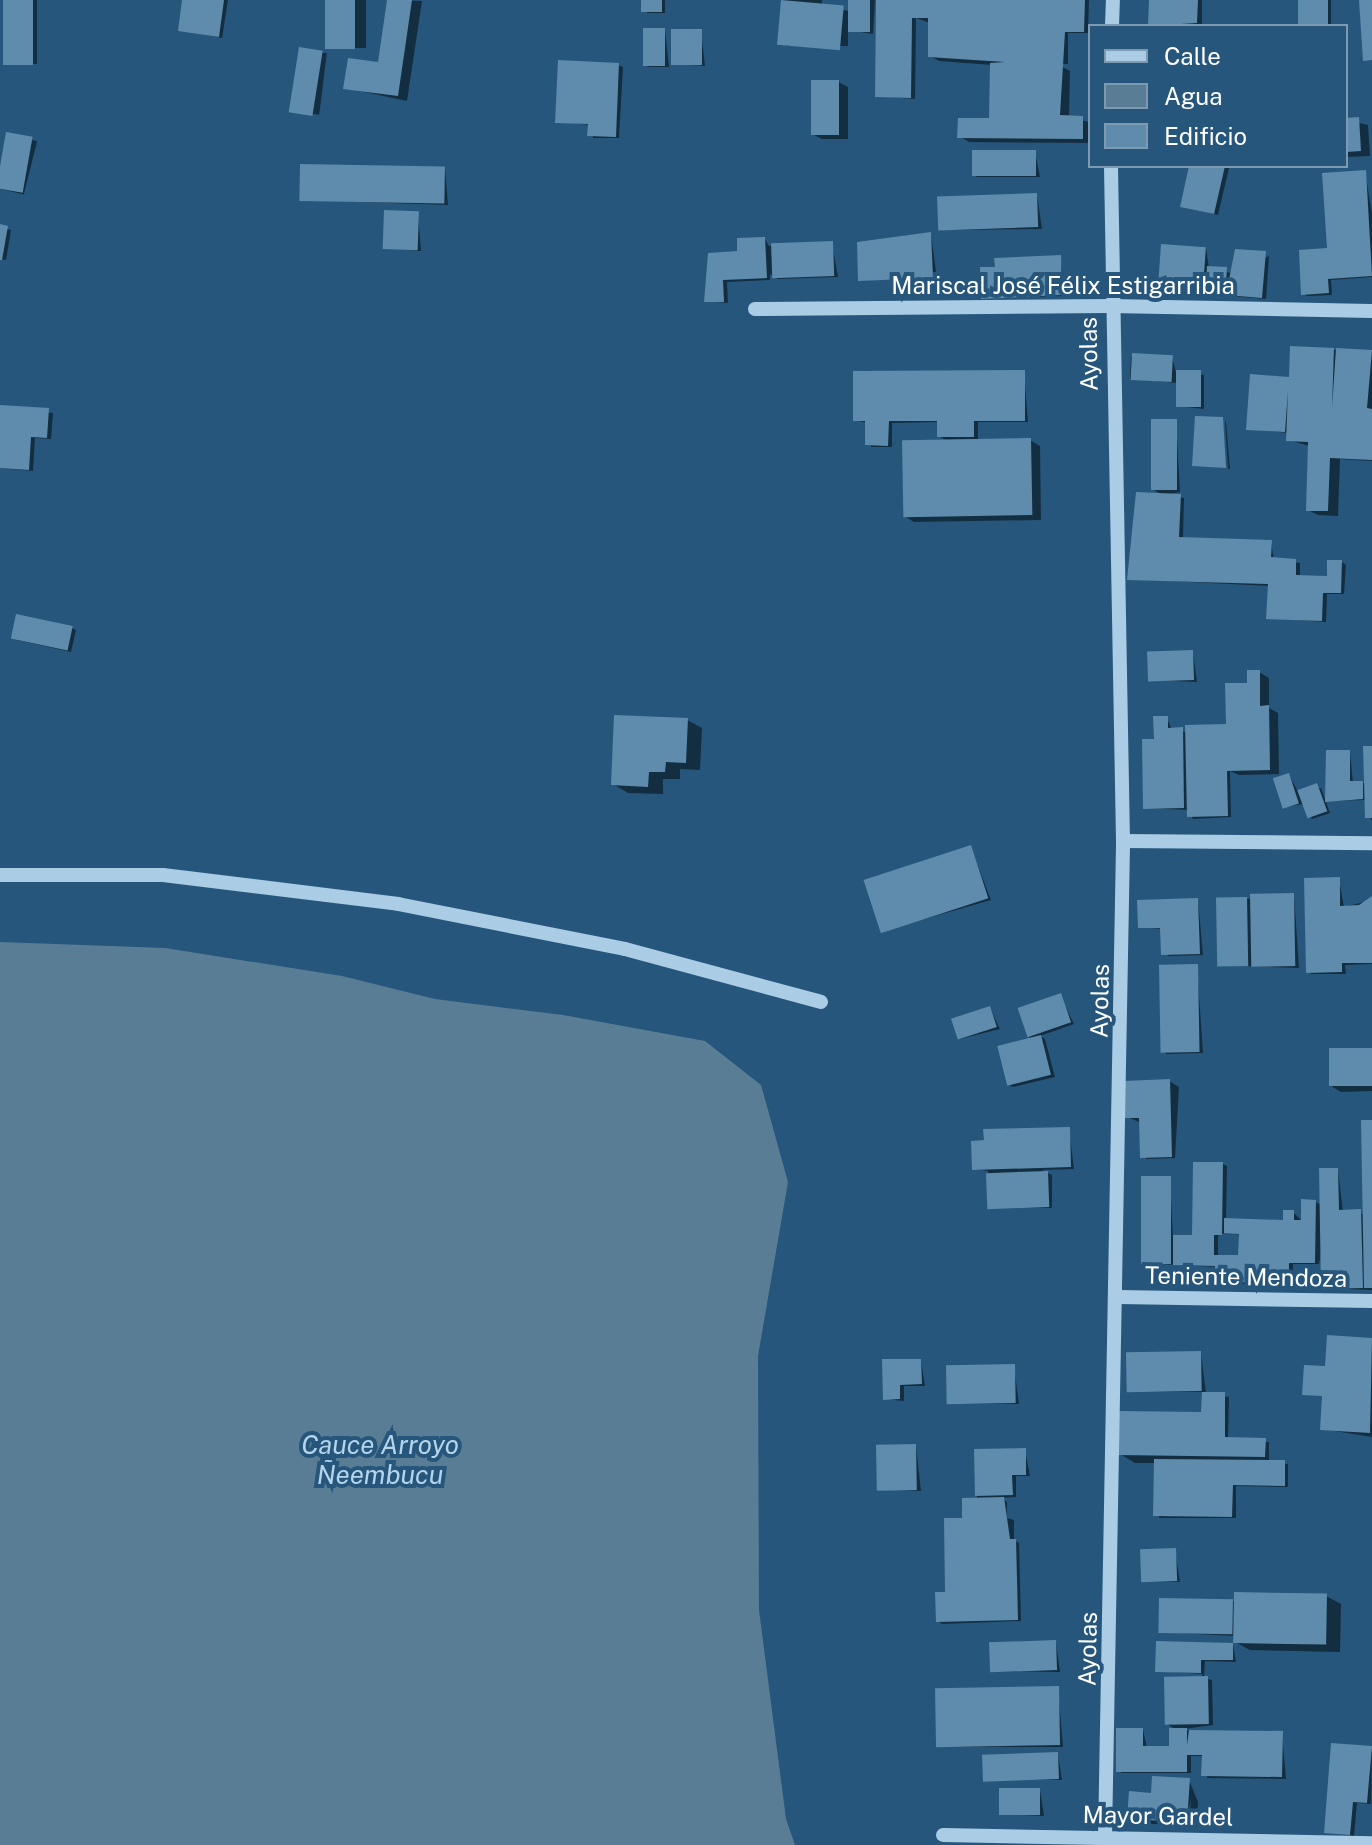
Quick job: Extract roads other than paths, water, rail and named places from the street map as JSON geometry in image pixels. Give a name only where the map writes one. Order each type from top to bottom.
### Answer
[{"type":"street","points":[[1112,24],[1113,0]]},
{"type":"street","name":"Ayolas","points":[[1105,1837],[1118,1297],[1123,841],[1110,306],[1111,168]]},
{"type":"street","name":"Mariscal José Félix Estigarribia","points":[[755,309],[1110,306],[1372,311]]},
{"type":"street","points":[[1123,841],[1372,843]]},
{"type":"street","points":[[0,875],[163,875],[398,904],[625,949],[821,1002]]},
{"type":"street","name":"Teniente Mendoza","points":[[1118,1297],[1372,1301]]},
{"type":"street","name":"Mayor Gardel","points":[[943,1835],[1372,1843]]},
{"type":"water","name":"Cauce Arroyo Ñeembucu","points":[[0,942],[165,948],[342,976],[435,999],[563,1015],[705,1041],[761,1085],[788,1182],[758,1356],[759,1610],[786,1819],[795,1845],[0,1845]]}]
